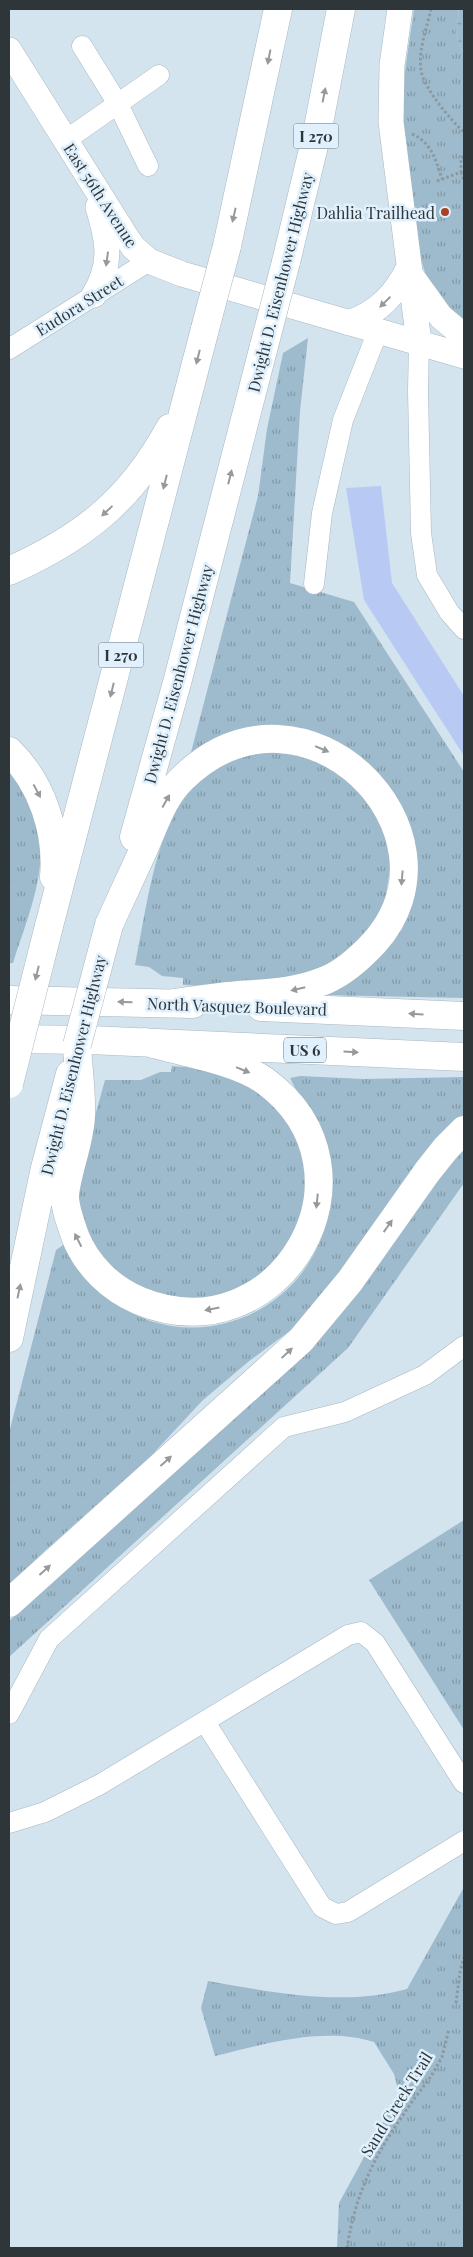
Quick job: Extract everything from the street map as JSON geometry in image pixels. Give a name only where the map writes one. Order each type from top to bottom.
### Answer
[{"type":"highway","name":"I 270","points":[[9,1084],[227,246],[257,114],[278,9]]},
{"type":"highway","name":"Dwight D. Eisenhower Highway","points":[[9,1338],[46,1168],[70,1117],[77,1045],[178,679],[286,262],[316,133],[341,9]]},
{"type":"highway","points":[[9,571],[48,552],[80,533],[124,494],[158,450],[192,384]]},
{"type":"highway","points":[[109,925],[166,799],[184,777],[207,759],[220,752],[260,740],[302,741],[332,752],[346,761],[375,790],[387,809],[400,839],[403,859],[403,880],[390,921],[381,935],[364,954],[340,973],[302,988],[174,1003]]},
{"type":"highway","points":[[9,751],[26,770],[40,795],[51,829],[55,866],[49,926]]},
{"type":"highway","name":"North Vasquez Boulevard","points":[[9,1000],[174,1003],[464,1016]]},
{"type":"highway","name":"US 6","points":[[9,1039],[145,1042],[464,1057]]},
{"type":"highway","points":[[70,1117],[65,1196],[70,1221],[91,1265],[104,1279],[123,1293],[151,1306],[167,1310],[198,1312],[246,1299],[270,1285],[290,1266],[299,1252],[316,1211],[319,1181],[315,1150],[303,1122],[291,1106],[266,1082],[256,1076],[222,1062],[145,1042]]},
{"type":"highway","points":[[9,1603],[301,1340],[350,1281],[432,1166],[464,1130]]},
{"type":"main road","points":[[400,9],[392,65],[390,100],[392,133],[420,343]]},
{"type":"main road","name":"East 56th Avenue","points":[[9,50],[16,77],[66,140],[125,235],[137,251],[149,261],[182,274],[464,356]]},
{"type":"main road","points":[[90,178],[108,247],[104,271],[94,295]]},
{"type":"main road","points":[[349,322],[381,306],[409,270]]},
{"type":"main road","points":[[409,270],[441,317],[464,336]]},
{"type":"street","points":[[82,46],[118,104],[148,166]]},
{"type":"street","points":[[66,140],[159,75]]},
{"type":"street","name":"Eudora Street","points":[[9,349],[149,261]]},
{"type":"street","points":[[314,584],[322,512],[343,420],[378,331]]},
{"type":"street","points":[[420,343],[418,391],[421,533],[427,575],[449,612],[464,629]]},
{"type":"street","points":[[9,1714],[49,1639],[284,1427],[345,1412],[425,1375],[464,1346]]},
{"type":"street","points":[[9,1823],[45,1812],[65,1803],[348,1636],[361,1632],[375,1643],[464,1784]]},
{"type":"street","points":[[204,1722],[322,1907],[336,1914],[348,1912],[464,1841]]},
{"type":"path","points":[[431,9],[421,59],[421,71],[426,83],[447,114],[464,132]]},
{"type":"path","points":[[408,133],[420,138],[427,144],[442,179]]},
{"type":"path","points":[[464,156],[461,158],[461,172],[464,181]]},
{"type":"path","points":[[437,181],[461,172]]},
{"type":"path","points":[[456,2003],[464,1957]]},
{"type":"path","name":"Sand Creek Trail","points":[[347,2248],[355,2208],[364,2181],[384,2143],[436,2068],[442,2057],[449,2029]]},
{"type":"green space","points":[[414,9],[459,9],[456,35],[464,55],[464,324],[429,285],[421,260],[402,119],[403,84]]},
{"type":"green space","points":[[459,9],[464,9],[464,55],[456,35]]},
{"type":"green space","points":[[308,338],[300,411],[290,583],[354,602],[464,772],[464,998],[321,995],[354,978],[380,957],[400,930],[413,895],[359,759],[211,745],[190,756],[258,496],[267,429],[283,353]]},
{"type":"green space","points":[[250,753],[291,753],[340,771],[380,816],[391,863],[383,913],[340,966],[258,989],[183,985],[183,978],[162,976],[149,967],[135,965],[157,860],[177,808],[191,787],[213,768]]},
{"type":"green space","points":[[9,767],[35,811],[41,854],[36,891],[13,963],[9,963]]},
{"type":"green space","points":[[172,1066],[197,1068],[244,1080],[280,1107],[302,1144],[307,1209],[275,1272],[217,1302],[145,1294],[98,1257],[78,1209],[77,1180],[105,1080],[141,1080],[160,1072],[171,1072]]},
{"type":"green space","points":[[300,1076],[364,1079],[464,1077],[464,1119],[299,1324],[248,1362],[202,1401],[149,1458],[39,1556],[9,1587],[9,1433],[56,1250],[66,1243],[85,1273],[103,1294],[110,1300],[147,1320],[186,1327],[223,1324],[258,1310],[288,1288],[312,1258],[327,1222],[331,1180],[330,1167],[322,1140],[290,1078]]},
{"type":"green space","points":[[464,1150],[464,1183],[348,1348],[9,1657],[9,1621],[312,1348],[362,1288],[443,1174]]},
{"type":"green space","points":[[464,1520],[464,1730],[369,1580]]},
{"type":"green space","points":[[464,1887],[464,2248],[337,2248],[339,2203],[399,2093],[394,2074],[374,2042],[355,2038],[315,2036],[294,2038],[215,2056],[201,2008],[208,1981],[308,1996],[358,1997],[407,1989]]},
{"type":"building","points":[[381,486],[392,583],[464,696],[464,756],[364,600],[346,488]]},
{"type":"place","name":"Dahlia Trailhead","points":[[445,212]]}]
